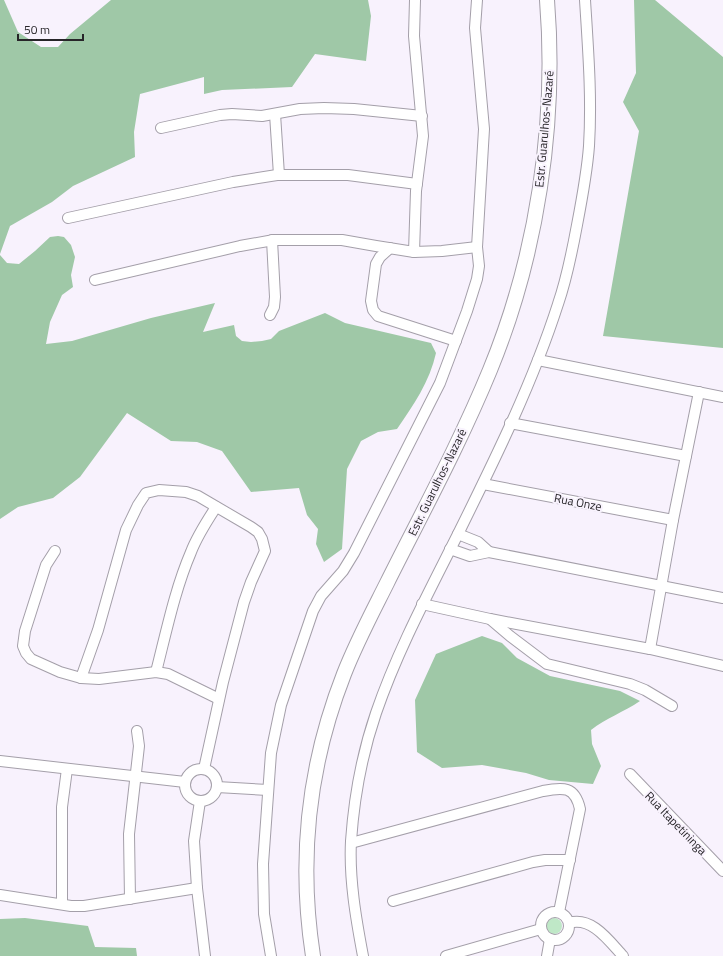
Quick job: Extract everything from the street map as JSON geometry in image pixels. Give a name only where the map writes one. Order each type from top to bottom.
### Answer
[{"type":"main road","name":"Estr. Guarulhos-Nazaré","points":[[313,956],[308,914],[306,854],[308,816],[322,743],[329,716],[344,673],[373,611],[470,417],[491,368],[508,320],[521,276],[534,218],[543,165],[547,118],[549,63],[547,0]]},
{"type":"street","points":[[414,252],[417,184],[423,136],[414,36],[415,0]]},
{"type":"street","points":[[271,956],[264,914],[263,864],[270,753],[281,705],[313,611],[321,596],[343,571],[354,554],[440,382],[477,280],[479,266],[476,247],[484,129],[475,28],[477,0]]},
{"type":"street","points":[[363,956],[352,884],[351,843],[355,800],[364,757],[376,714],[422,604],[483,484],[538,360],[559,303],[566,279],[583,193],[589,146],[590,86],[585,0]]},
{"type":"street","points":[[161,128],[220,115],[232,114],[262,116],[300,109],[354,109],[422,116]]},
{"type":"street","points":[[275,114],[279,175]]},
{"type":"street","points":[[68,218],[233,182],[279,175],[348,175],[417,184]]},
{"type":"street","points":[[95,280],[272,240],[342,240],[414,252],[442,251],[476,247]]},
{"type":"street","points":[[270,315],[274,307],[275,297],[272,240]]},
{"type":"street","points":[[390,248],[380,257],[376,264],[371,301],[373,310],[378,316],[456,340]]},
{"type":"street","points":[[538,360],[723,397]]},
{"type":"street","points":[[650,649],[673,520],[699,392]]},
{"type":"street","points":[[510,423],[686,456]]},
{"type":"street","name":"Rua Onze","points":[[483,484],[673,520]]},
{"type":"street","points":[[81,678],[98,630],[126,530],[146,493],[153,490],[159,490],[186,492],[198,496],[258,532],[265,551],[244,602],[219,699],[204,769]]},
{"type":"street","points":[[156,672],[184,569],[191,550],[202,528],[216,507]]},
{"type":"street","points":[[458,534],[478,542],[489,552]]},
{"type":"street","points":[[450,549],[470,556],[489,552],[723,598]]},
{"type":"street","points":[[55,551],[46,565],[25,631],[23,646],[26,653],[31,658],[60,672],[81,678],[99,679],[156,672],[168,674],[219,699]]},
{"type":"street","points":[[422,604],[490,619],[650,649],[723,666]]},
{"type":"street","points":[[490,619],[547,664],[630,684],[645,690],[672,706]]},
{"type":"street","points":[[130,899],[129,834],[139,746],[137,731]]},
{"type":"street","points":[[0,764],[67,769],[185,782]]},
{"type":"street","points":[[62,904],[62,807],[67,769]]},
{"type":"street","points":[[199,769],[204,769],[209,770],[216,777],[217,787],[213,796],[205,801],[200,801],[188,795],[185,782],[190,773],[199,769]]},
{"type":"street","name":"Rua Itapetininga","points":[[630,774],[723,871]]},
{"type":"street","points":[[217,787],[268,790]]},
{"type":"street","points":[[351,843],[543,791],[556,788],[566,789],[574,794],[578,800],[580,809],[559,912]]},
{"type":"street","points":[[200,801],[194,841],[197,888],[205,956]]},
{"type":"street","points":[[393,901],[532,862],[545,860],[570,860]]},
{"type":"street","points":[[0,895],[84,906],[197,888]]},
{"type":"street","points":[[555,911],[566,916],[568,924],[567,933],[555,940],[546,937],[541,929],[541,921],[547,914],[555,911]]},
{"type":"street","points":[[568,924],[576,921],[585,922],[594,927],[603,934],[623,956]]},
{"type":"street","points":[[446,956],[541,929]]},
{"type":"street","points":[[547,956],[550,939]]},
{"type":"green space","points":[[0,0],[4,0],[18,32],[41,47],[58,47],[70,34],[111,0],[368,0],[371,16],[366,61],[315,54],[292,87],[222,90],[204,94],[204,77],[140,94],[134,132],[135,157],[73,186],[52,202],[10,226],[0,254]]},
{"type":"green space","points":[[634,0],[655,0],[723,57],[723,348],[603,336],[639,131],[623,102],[636,73]]},
{"type":"green space","points":[[50,237],[64,237],[71,245],[75,257],[71,275],[73,287],[62,295],[50,322],[46,344],[72,341],[151,318],[215,303],[203,332],[234,325],[236,336],[242,341],[251,342],[271,339],[279,331],[325,313],[345,323],[431,343],[436,353],[430,373],[420,393],[397,429],[378,432],[361,441],[347,469],[342,549],[324,562],[316,544],[318,529],[307,515],[299,488],[251,492],[222,451],[197,442],[171,441],[127,413],[80,477],[53,498],[18,507],[0,519],[0,255],[7,263],[19,264]]},
{"type":"green space","points":[[482,636],[502,643],[517,658],[550,676],[620,691],[640,701],[591,730],[592,744],[601,766],[593,784],[549,780],[526,773],[482,765],[442,768],[417,752],[415,700],[436,654]]},
{"type":"green space","points":[[25,918],[88,926],[95,947],[136,948],[137,956],[0,956],[0,919]]},
{"type":"green space","points":[[551,918],[557,918],[562,923],[560,932],[557,934],[551,934],[546,929],[546,923]]}]
